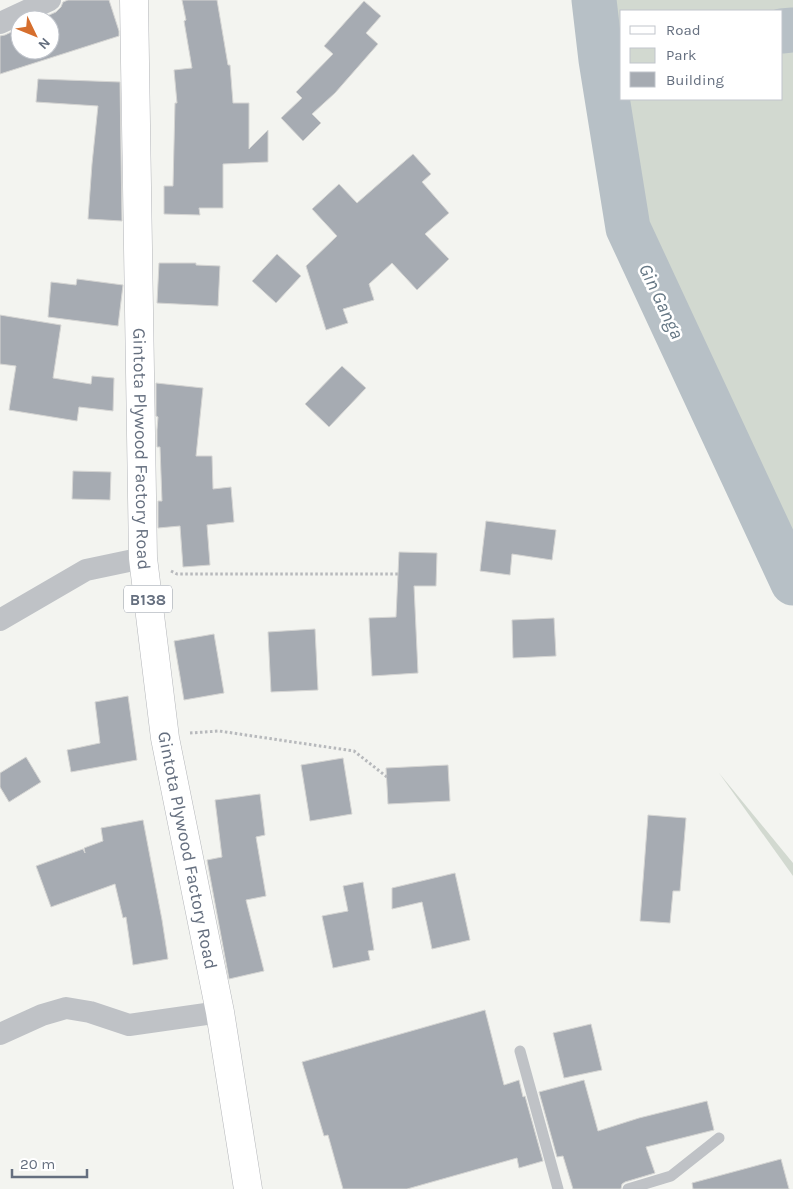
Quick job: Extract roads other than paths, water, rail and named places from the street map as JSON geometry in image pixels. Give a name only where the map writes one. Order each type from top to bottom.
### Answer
[{"type":"main road","name":"Gintota Plywood Factory Road","points":[[134,0],[143,558],[165,738],[220,1012],[248,1189]]},
{"type":"street","points":[[0,23],[50,0]]},
{"type":"street","points":[[0,620],[86,570],[143,558]]},
{"type":"street","points":[[0,1034],[42,1015],[66,1008],[90,1012],[129,1024],[220,1012]]},
{"type":"lane","points":[[520,1051],[558,1189]]},
{"type":"lane","points":[[628,1189],[671,1176],[719,1138]]},
{"type":"waterway","name":"Gin Ganga","points":[[594,0],[601,60],[628,228],[793,583]]},
{"type":"waterway","points":[[783,31],[793,30]]}]
